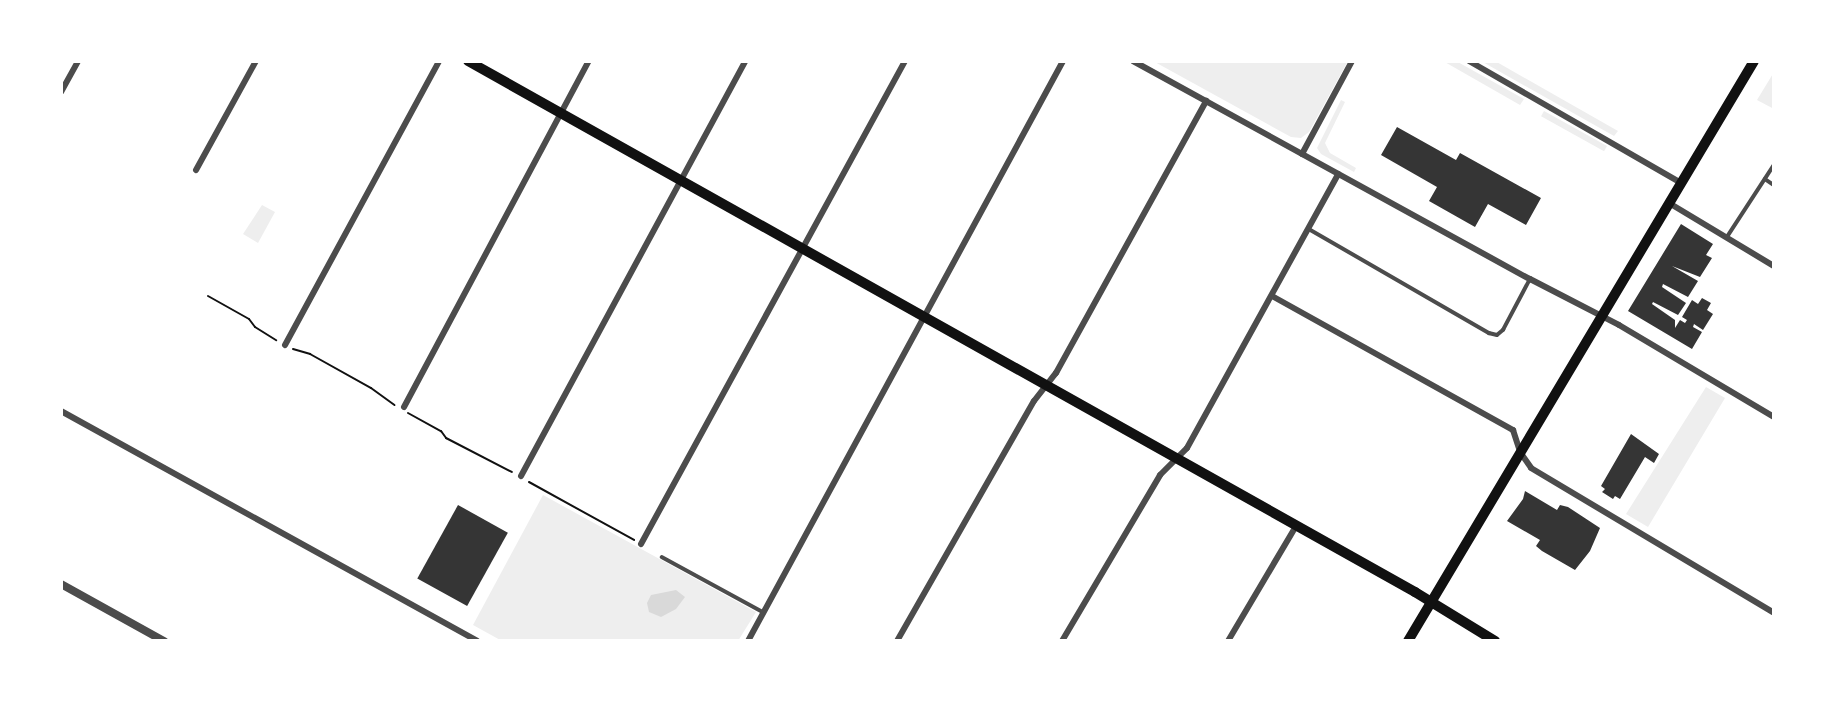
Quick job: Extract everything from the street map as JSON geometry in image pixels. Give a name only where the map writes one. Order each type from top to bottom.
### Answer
[{"type":"main road","points":[[468,61],[1047,385],[1431,602],[1495,641]]},
{"type":"main road","points":[[1408,641],[1754,61]]},
{"type":"street","points":[[61,92],[78,61]]},
{"type":"street","points":[[196,170],[256,61]]},
{"type":"street","points":[[285,345],[439,61]]},
{"type":"street","points":[[402,409],[589,61]]},
{"type":"street","points":[[521,476],[745,61]]},
{"type":"street","points":[[641,544],[905,61]]},
{"type":"street","points":[[748,641],[1063,61]]},
{"type":"street","points":[[1133,61],[1602,316],[1774,417]]},
{"type":"street","points":[[1302,154],[1352,61]]},
{"type":"street","points":[[1469,61],[1681,183]]},
{"type":"street","points":[[897,641],[1034,401],[1047,385],[1206,101]]},
{"type":"street","points":[[1062,641],[1160,475],[1187,448],[1338,174]]},
{"type":"street","points":[[1670,203],[1774,266]]},
{"type":"street","points":[[1272,296],[1513,430],[1520,453],[1531,468],[1774,613]]},
{"type":"street","points":[[61,411],[477,641]]},
{"type":"street","points":[[1228,641],[1296,526]]},
{"type":"street","points":[[61,584],[164,641]]},
{"type":"lane","points":[[1727,237],[1774,166]]},
{"type":"lane","points":[[1765,179],[1774,185]]},
{"type":"lane","points":[[1308,228],[1489,333],[1497,335],[1503,330],[1530,279]]},
{"type":"lane","points":[[662,556],[765,613]]},
{"type":"path","points":[[208,296],[249,319],[255,327],[299,353],[310,354],[371,388],[441,431],[446,438],[521,476],[641,544]]},
{"type":"shaded area","points":[[1153,61],[1348,61],[1309,132],[1301,138],[1291,137]]},
{"type":"shaded area","points":[[1443,61],[1456,61],[1524,99],[1520,105]]},
{"type":"shaded area","points":[[1481,61],[1495,61],[1618,131],[1614,136]]},
{"type":"shaded area","points":[[1774,72],[1774,109],[1757,100]]},
{"type":"shaded area","points":[[1341,100],[1345,102],[1325,143],[1330,153],[1356,168],[1354,172],[1321,154],[1317,148]]},
{"type":"shaded area","points":[[1544,111],[1607,146],[1604,151],[1541,116]]},
{"type":"shaded area","points":[[262,205],[275,212],[258,243],[243,234]]},
{"type":"shaded area","points":[[1706,387],[1725,398],[1648,527],[1626,514]]},
{"type":"shaded area","points":[[543,495],[756,612],[738,641],[502,641],[473,625]]},
{"type":"shaded area","points":[[676,590],[685,597],[676,609],[661,617],[649,612],[647,603],[651,595]]},
{"type":"building","points":[[1397,127],[1456,160],[1460,153],[1541,198],[1526,225],[1488,204],[1475,227],[1429,201],[1437,187],[1381,155]]},
{"type":"building","points":[[1681,224],[1713,244],[1706,255],[1712,258],[1700,277],[1672,266],[1698,281],[1688,297],[1663,284],[1662,287],[1686,303],[1678,315],[1653,302],[1652,304],[1675,320],[1675,328],[1680,320],[1685,323],[1687,320],[1682,317],[1692,300],[1698,304],[1702,298],[1711,303],[1707,310],[1713,314],[1703,330],[1694,324],[1693,327],[1702,332],[1692,349],[1628,311]]},
{"type":"building","points":[[1631,434],[1659,454],[1654,463],[1645,457],[1620,499],[1615,496],[1613,499],[1602,492],[1605,489],[1601,486]]},
{"type":"building","points":[[1525,491],[1557,510],[1560,505],[1568,507],[1600,528],[1590,551],[1575,570],[1536,546],[1540,540],[1507,521],[1523,499]]},
{"type":"building","points":[[458,505],[508,533],[467,606],[417,578]]}]
